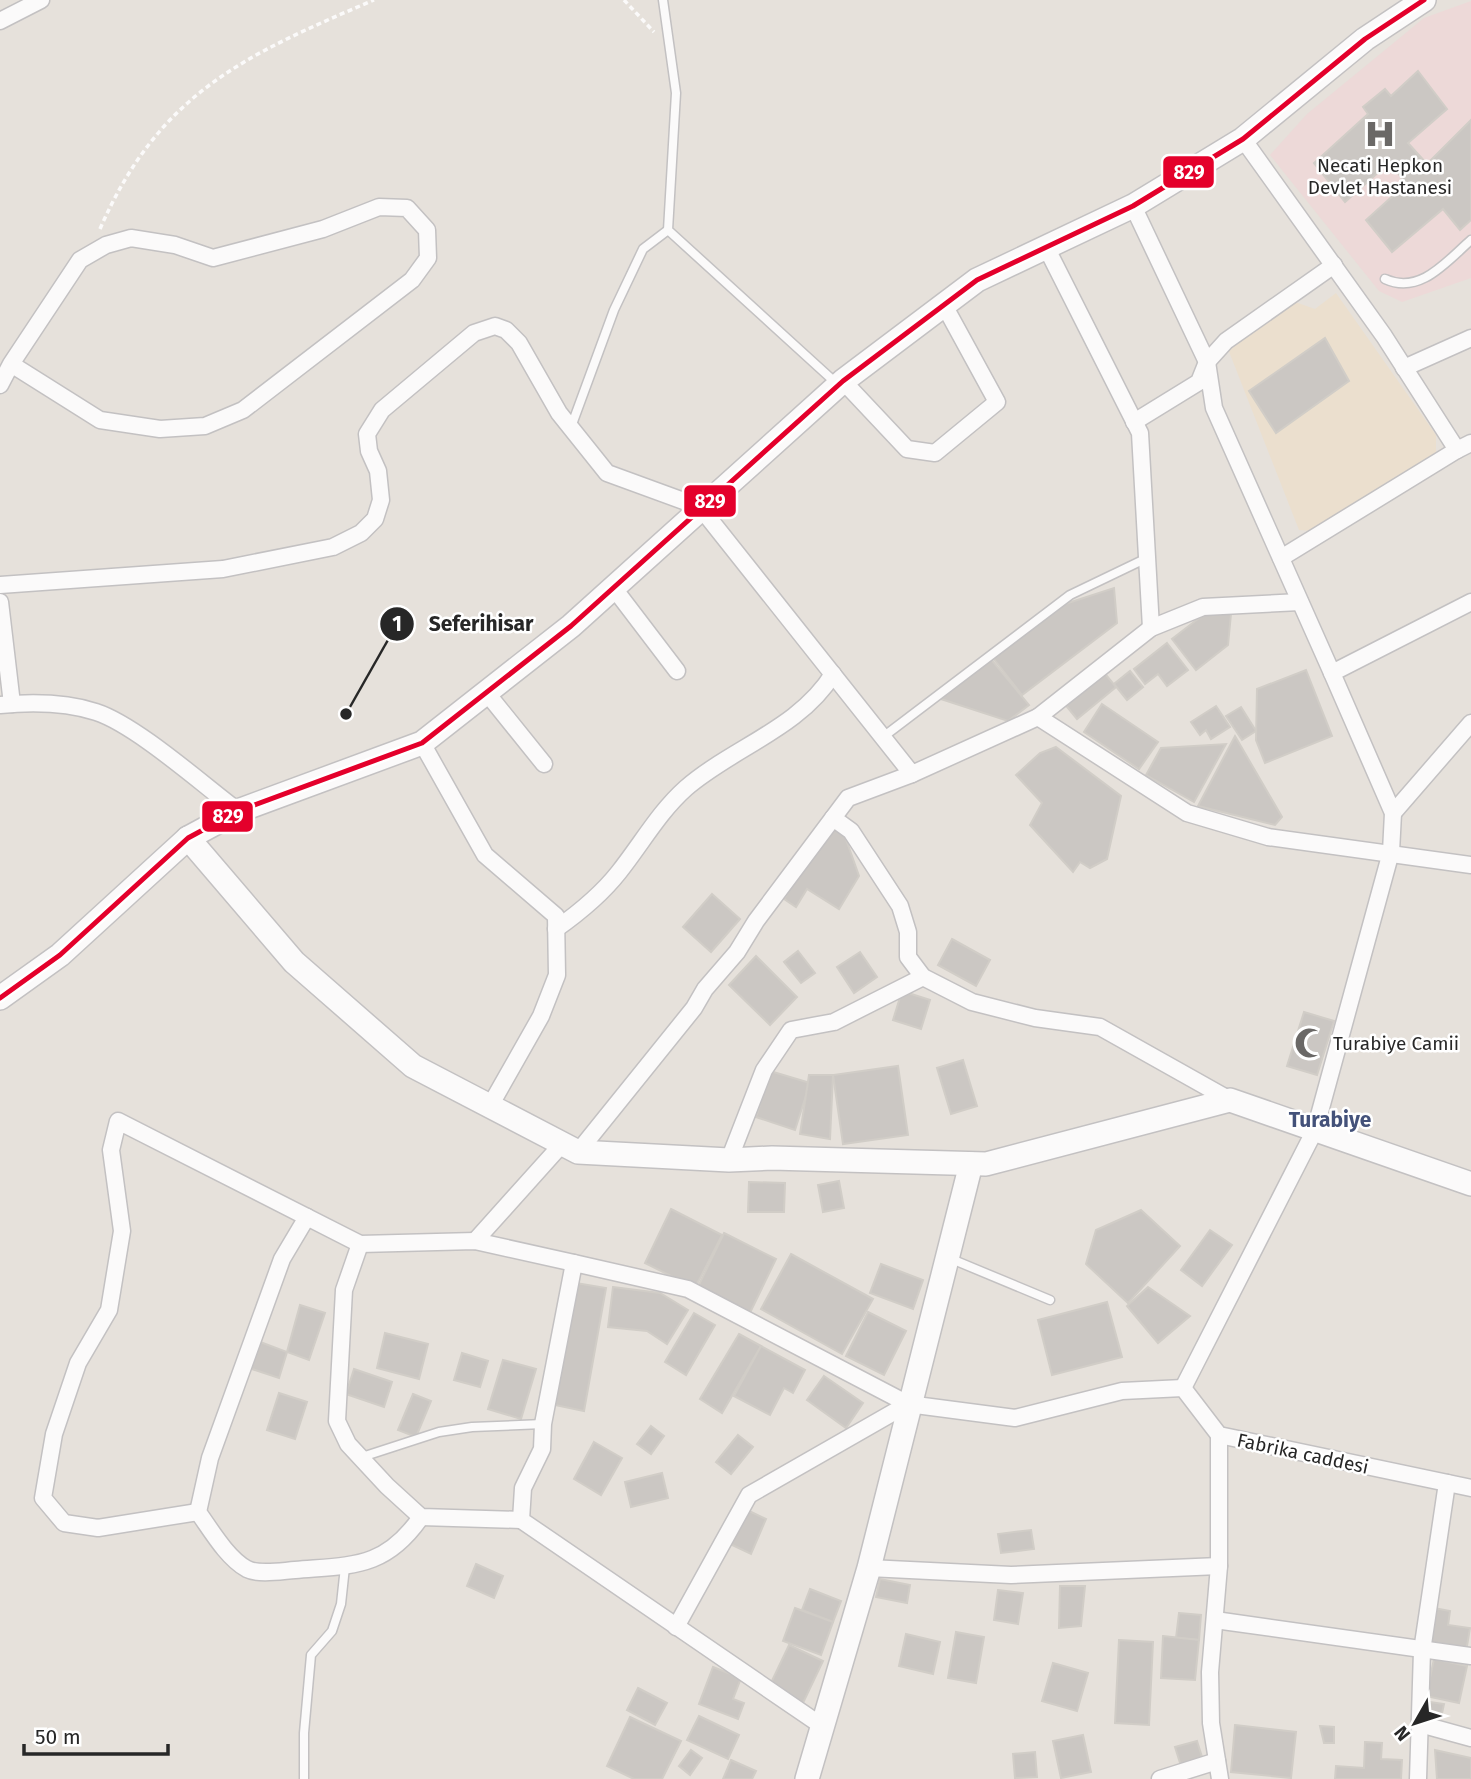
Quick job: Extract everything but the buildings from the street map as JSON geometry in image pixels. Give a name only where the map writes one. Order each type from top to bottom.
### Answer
[{"type":"street","points":[[0,21],[41,0]]},
{"type":"street","points":[[0,998],[60,955],[188,838],[238,811],[422,743],[571,626],[840,383],[977,280],[1133,206],[1243,139],[1365,39],[1424,0]]},
{"type":"street","points":[[1243,139],[1404,368],[1464,447],[1281,558]]},
{"type":"street","points":[[198,1512],[98,1528],[64,1523],[43,1498],[54,1434],[78,1363],[109,1310],[122,1231],[111,1150],[118,1121],[360,1244],[475,1241],[688,1289],[908,1404],[1015,1418],[1122,1391],[1182,1388],[1315,1130],[1391,852],[1393,813],[1214,408],[1207,362],[1133,206]]},
{"type":"street","points":[[0,386],[11,364],[80,260],[106,245],[131,238],[175,245],[213,258],[323,229],[379,207],[407,208],[427,230],[428,258],[412,280],[243,410],[205,426],[160,429],[100,421],[11,364]]},
{"type":"street","points":[[1046,247],[1140,433],[1151,628]]},
{"type":"street","points":[[1134,422],[1199,382],[1207,362],[1226,341],[1334,265]]},
{"type":"street","points":[[840,383],[907,449],[935,453],[997,402],[944,305]]},
{"type":"street","points":[[0,585],[223,569],[333,547],[361,533],[375,519],[381,500],[378,471],[369,451],[367,434],[382,410],[474,333],[495,326],[506,330],[519,343],[571,427],[607,473],[700,507],[912,774]]},
{"type":"street","points":[[1404,368],[1471,338]]},
{"type":"street","points":[[613,587],[677,671]]},
{"type":"street","points":[[0,601],[6,704],[32,701],[97,713],[130,730],[238,811]]},
{"type":"street","points":[[475,1241],[571,1147],[694,1009],[705,989],[737,952],[756,921],[848,799],[912,774],[1038,717],[1151,628],[1203,607],[1300,601]]},
{"type":"street","points":[[1332,673],[1471,602]]},
{"type":"street","points":[[556,929],[588,906],[618,873],[660,814],[687,787],[804,707],[833,674]]},
{"type":"street","points":[[486,692],[544,764]]},
{"type":"street","points":[[1038,717],[1187,813],[1268,837],[1471,865]]},
{"type":"street","points":[[1393,813],[1471,723]]},
{"type":"street","points":[[422,743],[485,855],[556,916],[557,975],[545,1005],[490,1106]]},
{"type":"street","points":[[833,818],[850,831],[900,906],[908,932],[908,957],[923,977],[972,1002],[1034,1018],[1100,1027],[1230,1100],[1471,1184]]},
{"type":"street","points":[[188,838],[294,962],[413,1066],[571,1147],[729,1160],[772,1158],[986,1164],[1230,1100]]},
{"type":"street","points":[[729,1160],[764,1070],[791,1030],[834,1022],[923,977]]},
{"type":"street","points":[[807,1779],[869,1568],[908,1404],[971,1164]]},
{"type":"street","points":[[307,1217],[282,1259],[210,1458],[198,1512],[224,1547],[247,1569],[272,1572],[365,1562],[391,1549],[408,1536],[421,1517]]},
{"type":"street","points":[[360,1244],[344,1290],[337,1421],[359,1458],[421,1517],[521,1520],[822,1726]]},
{"type":"street","points":[[521,1520],[523,1488],[542,1449],[543,1424],[574,1263]]},
{"type":"street","name":"Fabrika caddesi","points":[[1182,1388],[1219,1435],[1471,1488]]},
{"type":"street","points":[[676,1627],[749,1495],[908,1404]]},
{"type":"street","points":[[1219,1435],[1219,1566],[1210,1672],[1211,1723],[1220,1779]]},
{"type":"street","points":[[1418,1779],[1422,1651],[1447,1483]]},
{"type":"street","points":[[869,1568],[1011,1575],[1219,1566]]},
{"type":"street","points":[[1215,1620],[1471,1656]]},
{"type":"street","points":[[1420,1724],[1471,1738]]},
{"type":"street","points":[[1160,1779],[1217,1761]]},
{"type":"lane","points":[[571,427],[614,310],[643,249],[667,230],[676,93],[663,0]]},
{"type":"lane","points":[[667,230],[840,383]]},
{"type":"lane","points":[[1385,279],[1398,285],[1413,284],[1432,274],[1471,240]]},
{"type":"lane","points":[[883,737],[1070,594],[1147,558]]},
{"type":"lane","points":[[946,1257],[1050,1300]]},
{"type":"lane","points":[[359,1458],[439,1432],[472,1427],[543,1424]]},
{"type":"lane","points":[[304,1779],[304,1732],[310,1655],[332,1631],[341,1604],[345,1566]]},
{"type":"path","points":[[88,256],[122,185],[143,152],[177,110],[197,92],[237,65],[374,0]]},
{"type":"path","points":[[624,0],[671,47]]},
{"type":"shaded area","name":"Necati Hepkon Devlet Hastanesi","points":[[1471,1],[1471,278],[1402,302],[1379,291],[1270,155],[1307,114],[1424,18]]},
{"type":"shaded area","points":[[1336,293],[1436,435],[1436,456],[1314,531],[1299,530],[1228,349],[1295,302],[1315,309]]},
{"type":"transit line","name":"829","points":[[0,998],[60,955],[188,838],[238,811],[422,743],[571,626],[843,381],[977,280],[1133,206],[1243,139],[1365,39],[1424,0]]},
{"type":"place","name":"Necati Hepkon Devlet Hastanesi","points":[[1380,134]]},
{"type":"place","name":"Seferihisar","points":[[346,714]]},
{"type":"place","name":"Turabiye Camii","points":[[1310,1043]]},
{"type":"district","name":"Turabiye","points":[[1330,1120]]}]
